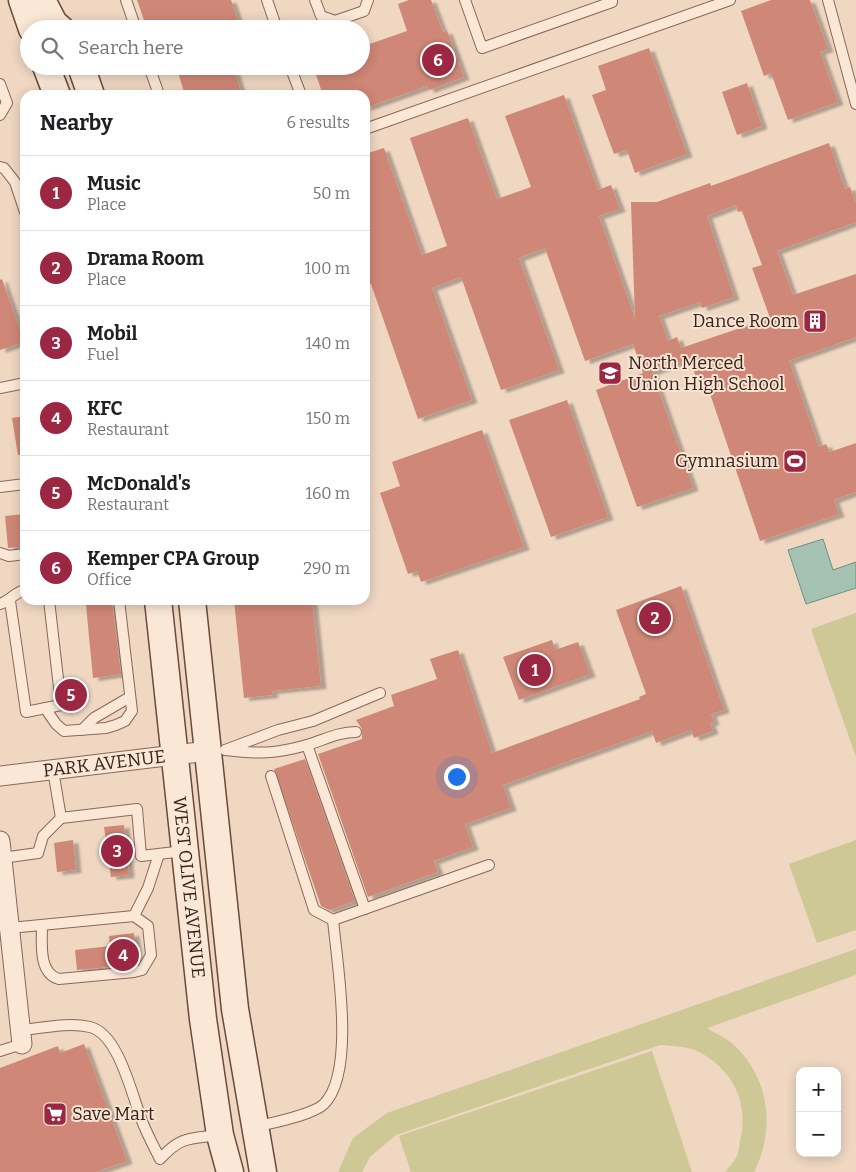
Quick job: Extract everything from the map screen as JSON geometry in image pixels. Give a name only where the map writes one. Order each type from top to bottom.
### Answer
[{"type":"main road","points":[[22,0],[29,20]]},
{"type":"main road","points":[[42,0],[52,20]]},
{"type":"main road","points":[[57,0],[65,20]]},
{"type":"main road","points":[[49,75],[55,90]]},
{"type":"main road","points":[[84,75],[89,90]]},
{"type":"main road","name":"WEST OLIVE AVENUE","points":[[159,605],[203,1019],[220,1135],[230,1172]]},
{"type":"main road","name":"WEST OLIVE AVENUE","points":[[193,605],[216,750],[235,1009],[263,1172]]},
{"type":"main road","points":[[220,1135],[234,1138],[241,1145],[249,1172]]},
{"type":"street","name":"PARK AVENUE","points":[[0,776],[216,750]]},
{"type":"street","points":[[1,850],[22,1037]]},
{"type":"lane","points":[[126,0],[133,20]]},
{"type":"lane","points":[[267,0],[274,20]]},
{"type":"lane","points":[[315,0],[321,16],[335,20],[364,11],[368,0]]},
{"type":"lane","points":[[370,127],[730,0]]},
{"type":"lane","points":[[828,0],[856,104]]},
{"type":"lane","points":[[469,1],[482,48],[614,1]]},
{"type":"lane","points":[[152,75],[157,90]]},
{"type":"lane","points":[[293,75],[299,90]]},
{"type":"lane","points":[[0,84],[7,104],[0,115]]},
{"type":"lane","points":[[0,167],[4,168],[15,182],[20,197]]},
{"type":"lane","points":[[0,388],[20,384]]},
{"type":"lane","points":[[0,487],[20,485]]},
{"type":"lane","points":[[0,553],[9,556],[20,555]]},
{"type":"lane","points":[[20,592],[5,603],[26,712],[61,705],[50,605]]},
{"type":"lane","points":[[45,708],[56,724],[64,731],[106,728],[125,722],[132,711],[121,605]]},
{"type":"lane","points":[[216,750],[313,720],[380,693]]},
{"type":"lane","points":[[82,730],[94,718],[130,697]]},
{"type":"lane","points":[[216,750],[264,754],[307,745],[342,732],[356,732]]},
{"type":"lane","points":[[307,745],[365,909]]},
{"type":"lane","points":[[53,770],[61,818]]},
{"type":"lane","points":[[271,776],[314,910],[333,920],[489,865]]},
{"type":"lane","points":[[1,850],[38,853],[43,836],[61,818],[137,810],[141,856],[185,850]]},
{"type":"lane","points":[[134,916],[148,888],[159,854]]},
{"type":"lane","points":[[10,928],[134,916],[148,926],[152,945],[151,955],[142,970],[60,979],[53,977],[45,967],[42,925]]},
{"type":"lane","points":[[254,1127],[302,1114],[324,1104],[338,1079],[343,1037],[333,920]]},
{"type":"lane","points":[[0,1051],[22,1037],[76,1025],[90,1027],[104,1035],[122,1064],[142,1123],[160,1159],[174,1144],[184,1139],[220,1135]]},
{"type":"shaded area","points":[[823,539],[833,570],[856,562],[856,588],[806,604],[788,550]]},
{"type":"shaded area","points":[[856,613],[856,757],[811,629]]},
{"type":"shaded area","points":[[856,840],[856,930],[817,943],[789,864]]},
{"type":"shaded area","points":[[856,949],[856,975],[707,1028],[736,1047],[747,1060],[762,1090],[766,1106],[765,1140],[754,1172],[725,1172],[738,1154],[742,1128],[741,1102],[731,1080],[713,1061],[701,1053],[692,1049],[660,1045],[396,1135],[370,1157],[362,1172],[338,1172],[353,1138],[387,1113]]},
{"type":"shaded area","points":[[652,1051],[692,1172],[411,1172],[399,1136]]},
{"type":"building","points":[[137,0],[231,0],[238,20],[144,20]]},
{"type":"building","points":[[409,0],[431,0],[443,32],[447,31],[464,77],[429,90],[427,86],[370,106],[370,90],[321,90],[316,75],[370,75],[370,44],[407,31],[398,4]]},
{"type":"building","points":[[771,0],[810,0],[828,49],[820,52],[838,102],[788,120],[771,73],[764,76],[741,11]]},
{"type":"building","points":[[649,48],[687,154],[635,173],[627,150],[614,154],[592,95],[606,90],[598,66]]},
{"type":"building","points":[[179,75],[236,75],[240,90],[183,90]]},
{"type":"building","points":[[747,83],[762,126],[737,135],[722,92]]},
{"type":"building","points":[[564,95],[598,190],[611,185],[620,209],[599,216],[635,319],[631,202],[657,202],[710,183],[711,186],[829,143],[845,189],[850,187],[856,203],[856,222],[777,251],[793,295],[856,274],[856,337],[789,361],[819,447],[826,444],[830,452],[856,443],[856,492],[834,500],[839,514],[760,541],[705,379],[698,382],[689,359],[652,372],[693,488],[637,507],[596,390],[643,373],[633,344],[585,361],[545,248],[519,258],[559,370],[501,390],[461,277],[432,288],[472,400],[418,419],[370,284],[370,152],[384,148],[422,255],[447,246],[410,138],[468,118],[497,199],[531,187],[505,116]],"holes":[[[736,205],[738,212],[742,211],[762,265],[752,268],[770,318],[681,348],[677,337],[668,341],[659,316],[700,302],[702,308],[734,297],[707,216]]]},
{"type":"building","points":[[2,279],[20,331],[20,343],[0,350],[0,280]]},
{"type":"building","points":[[567,400],[608,517],[551,537],[509,420]]},
{"type":"building","points":[[20,417],[20,455],[18,455],[12,418]]},
{"type":"building","points":[[482,430],[524,547],[421,582],[417,571],[408,574],[380,493],[400,486],[392,462]]},
{"type":"building","points":[[20,514],[20,547],[8,548],[5,516]]},
{"type":"building","points":[[681,586],[724,710],[711,714],[714,722],[710,723],[713,731],[694,738],[691,730],[656,743],[652,731],[503,785],[511,808],[465,824],[473,847],[434,861],[438,872],[368,897],[318,754],[362,739],[362,729],[356,720],[394,706],[391,695],[437,679],[430,659],[458,650],[492,753],[640,699],[639,697],[646,694],[616,610]]},
{"type":"building","points":[[86,605],[112,605],[121,674],[93,678]]},
{"type":"building","points":[[235,605],[313,605],[321,686],[272,691],[273,695],[244,698]]},
{"type":"building","points":[[552,640],[555,650],[578,642],[590,674],[519,700],[503,657]]},
{"type":"building","points":[[305,759],[355,901],[329,910],[321,906],[274,769]]},
{"type":"building","points":[[124,825],[129,875],[111,877],[104,827]]},
{"type":"building","points":[[73,840],[76,870],[57,872],[54,843]]},
{"type":"building","points":[[134,933],[137,962],[129,963],[130,965],[77,970],[75,950],[110,946],[109,936]]},
{"type":"building","name":"Save Mart","points":[[84,1044],[127,1161],[96,1172],[0,1172],[0,1068],[58,1046],[60,1053]]},
{"type":"place","name":"Kemper CPA Group","points":[[438,60]]},
{"type":"place","name":"Dance Room","points":[[815,321]]},
{"type":"place","name":"North Merced Union High School","points":[[610,373]]},
{"type":"place","name":"Gymnasium","points":[[795,461]]},
{"type":"place","name":"Drama Room","points":[[655,618]]},
{"type":"place","name":"Music","points":[[535,670]]},
{"type":"place","name":"McDonald's","points":[[71,695]]},
{"type":"place","name":"Mobil","points":[[117,851]]},
{"type":"place","name":"KFC","points":[[123,955]]},
{"type":"place","name":"Save Mart","points":[[55,1114]]}]
